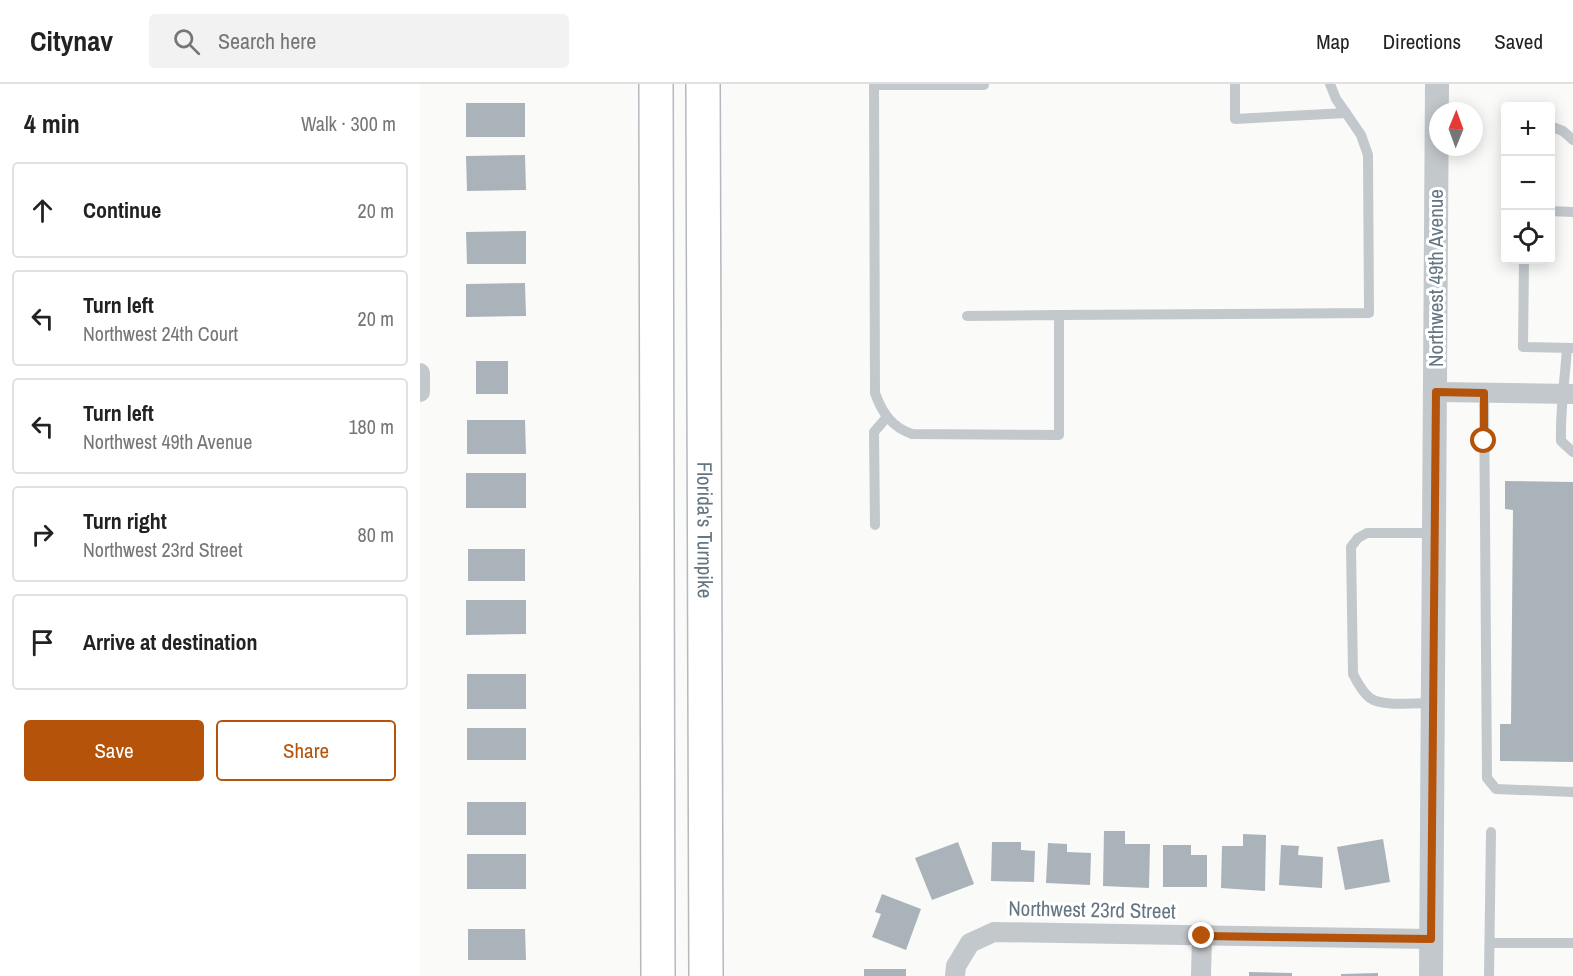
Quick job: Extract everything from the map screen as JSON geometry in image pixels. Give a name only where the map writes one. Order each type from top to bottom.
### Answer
[{"type":"highway","points":[[656,84],[657,976]]},
{"type":"highway","name":"Florida's Turnpike","points":[[703,84],[706,976]]},
{"type":"street","name":"Northwest 49th Avenue","points":[[1431,976],[1437,84]]},
{"type":"street","points":[[420,373],[420,392]]},
{"type":"street","points":[[1436,392],[1569,394]]},
{"type":"street","name":"Northwest 23rd Street","points":[[955,976],[956,966],[970,944],[994,932],[1431,939]]},
{"type":"street","points":[[1201,976],[1202,936]]},
{"type":"lane","points":[[1235,84],[1235,119],[1347,113]]},
{"type":"lane","points":[[967,316],[1370,313],[1368,155],[1366,145],[1336,99],[1330,84]]},
{"type":"lane","points":[[984,85],[874,85],[875,393],[887,417],[900,430],[912,434],[1059,435],[1059,315]]},
{"type":"lane","points":[[1555,128],[1573,140]]},
{"type":"lane","points":[[1555,211],[1573,212]]},
{"type":"lane","points":[[1524,264],[1523,347],[1570,348],[1569,394],[1560,409],[1561,441],[1573,452]]},
{"type":"lane","points":[[1484,393],[1487,778],[1496,789],[1573,792]]},
{"type":"lane","points":[[875,525],[874,432],[887,417]]},
{"type":"lane","points":[[1434,703],[1387,703],[1371,699],[1353,674],[1350,547],[1358,537],[1367,533],[1435,533]]},
{"type":"lane","points":[[1489,976],[1491,832]]},
{"type":"lane","points":[[1490,943],[1573,943]]},
{"type":"building","points":[[466,103],[525,103],[525,137],[466,137]]},
{"type":"building","points":[[525,155],[526,190],[467,191],[466,156]]},
{"type":"building","points":[[526,231],[526,264],[467,264],[466,232]]},
{"type":"building","points":[[525,283],[526,316],[466,317],[466,284]]},
{"type":"building","points":[[476,361],[508,361],[508,394],[476,394]]},
{"type":"building","points":[[467,420],[525,420],[526,454],[467,454]]},
{"type":"building","points":[[466,473],[526,473],[526,508],[466,508]]},
{"type":"building","points":[[1505,481],[1573,482],[1573,762],[1500,761],[1500,724],[1511,724],[1513,510],[1505,509]]},
{"type":"building","points":[[468,549],[525,549],[525,581],[468,581]]},
{"type":"building","points":[[466,600],[526,600],[526,634],[466,635]]},
{"type":"building","points":[[467,674],[526,674],[526,709],[467,709]]},
{"type":"building","points":[[467,728],[526,728],[526,760],[467,760]]},
{"type":"building","points":[[467,802],[526,802],[526,835],[467,835]]},
{"type":"building","points":[[1104,831],[1125,831],[1125,844],[1150,844],[1149,888],[1103,886]]},
{"type":"building","points":[[1243,834],[1266,835],[1265,891],[1221,888],[1222,846],[1243,846]]},
{"type":"building","points":[[1383,839],[1390,882],[1345,890],[1337,847]]},
{"type":"building","points":[[958,842],[974,884],[932,900],[915,858]]},
{"type":"building","points":[[992,842],[1021,842],[1021,850],[1035,851],[1034,882],[991,881]]},
{"type":"building","points":[[1048,843],[1067,844],[1067,852],[1091,853],[1090,885],[1046,883]]},
{"type":"building","points":[[1163,845],[1191,845],[1191,855],[1207,855],[1207,887],[1163,887]]},
{"type":"building","points":[[1281,845],[1299,846],[1298,855],[1323,857],[1322,888],[1279,885]]},
{"type":"building","points":[[467,854],[526,854],[526,889],[467,889]]},
{"type":"building","points":[[882,894],[921,909],[906,950],[872,937],[881,914],[875,912]]},
{"type":"building","points":[[468,929],[525,929],[526,960],[468,960]]},
{"type":"building","points":[[864,969],[906,969],[906,976],[864,976]]},
{"type":"building","points":[[1249,972],[1292,973],[1292,976],[1249,976]]},
{"type":"building","points":[[1378,973],[1378,976],[1341,976],[1341,974]]},
{"type":"route","points":[[1202,936],[1431,939],[1436,392],[1484,393],[1484,441]]}]
